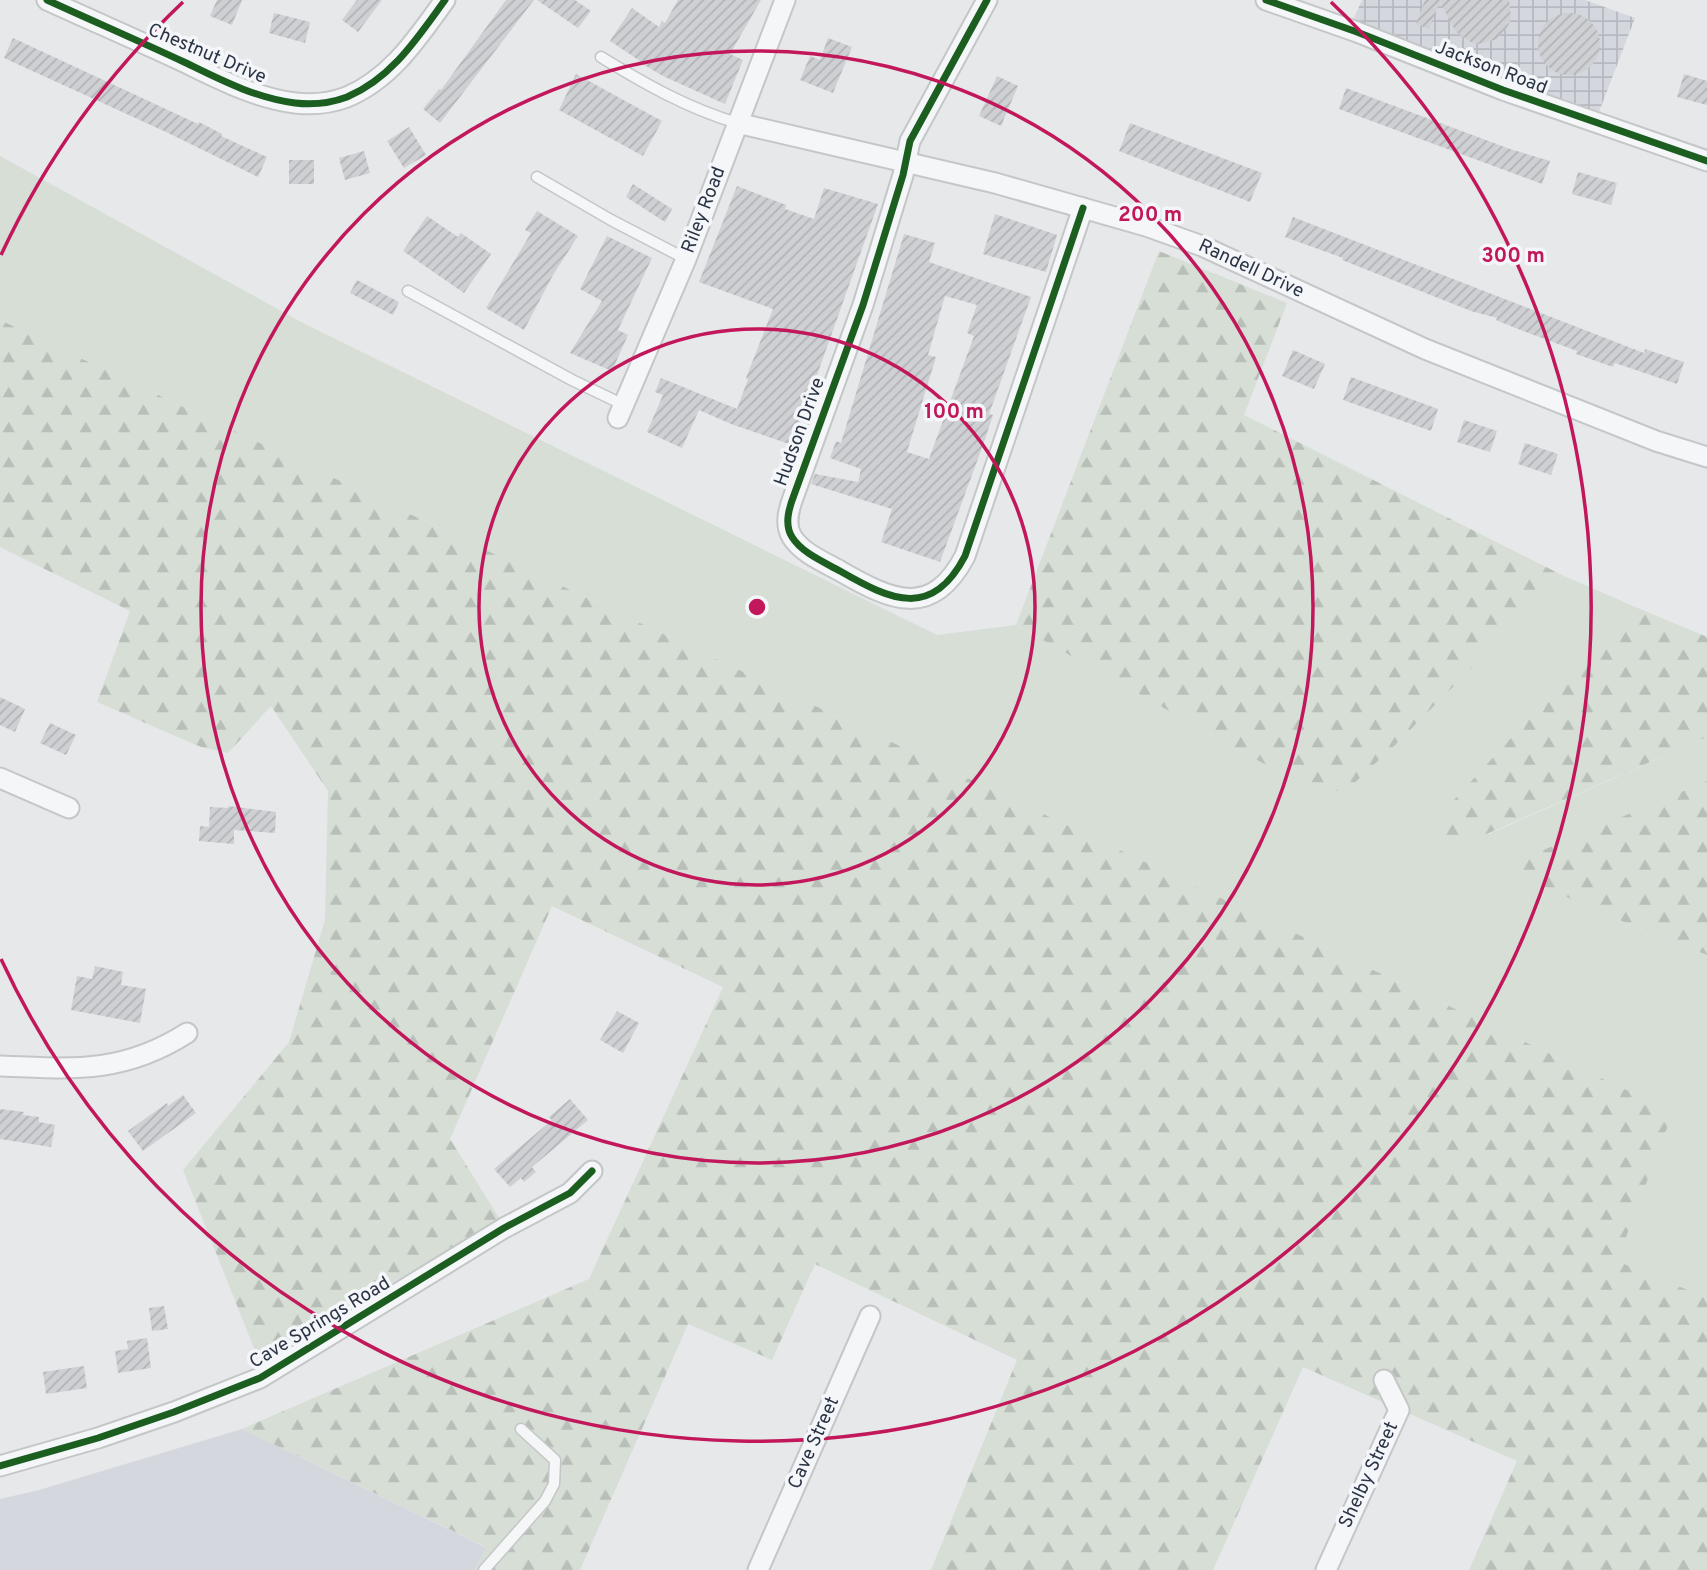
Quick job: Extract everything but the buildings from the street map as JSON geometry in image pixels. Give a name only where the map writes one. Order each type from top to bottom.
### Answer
[{"type":"street","name":"Chestnut Drive","points":[[47,0],[243,89],[293,103],[309,104],[328,103],[348,96],[387,72],[403,57],[445,0]]},
{"type":"street","name":"Riley Road","points":[[621,411],[686,259],[785,0]]},
{"type":"street","name":"Hudson Drive","points":[[987,0],[910,141],[903,175],[863,306],[793,495],[788,518],[792,536],[806,551],[845,574],[901,599],[918,599],[931,595],[947,584],[965,556],[1083,208]]},
{"type":"street","name":"Jackson Road","points":[[1266,0],[1357,32],[1503,90],[1707,161]]},
{"type":"street","name":"Randell Drive","points":[[737,123],[905,160],[1146,226],[1202,246],[1426,349],[1656,441],[1707,457]]},
{"type":"street","points":[[0,778],[69,808]]},
{"type":"street","points":[[0,1066],[76,1069],[98,1067],[163,1049],[187,1033]]},
{"type":"street","name":"Cave Springs Road","points":[[0,1466],[111,1433],[260,1378],[504,1228],[570,1193],[592,1171]]},
{"type":"street","name":"Cave Street","points":[[758,1570],[870,1316]]},
{"type":"street","name":"Shelby Street","points":[[1326,1570],[1399,1410],[1384,1380]]},
{"type":"lane","points":[[601,57],[666,96],[699,111],[737,123]]},
{"type":"lane","points":[[537,177],[686,259]]},
{"type":"lane","points":[[408,291],[572,380],[621,411]]},
{"type":"lane","points":[[484,1570],[545,1501],[554,1484],[555,1460],[521,1429]]},
{"type":"shaded area","points":[[1362,0],[1585,0],[1635,18],[1599,112],[1538,93],[1353,20]]},
{"type":"shaded area","points":[[242,1429],[487,1548],[475,1570],[0,1570],[0,1499],[39,1490]]},
{"type":"green space","points":[[0,156],[303,323],[937,635],[1016,625],[1251,757],[1396,744],[1564,576],[1633,606],[1452,802],[1430,835],[1489,834],[1707,737],[1707,781],[1594,830],[1604,914],[1707,955],[1707,1298],[1616,1261],[1673,1112],[0,320]]},
{"type":"green space","points":[[1159,251],[1287,303],[1244,415],[1564,576],[1347,790],[1320,792],[1251,757],[1016,625]]},
{"type":"green space","points":[[0,320],[1673,1112],[1617,1261],[1707,1298],[1707,1570],[1469,1570],[1517,1461],[1303,1367],[1213,1570],[931,1570],[1017,1360],[815,1264],[772,1360],[688,1324],[580,1570],[475,1570],[486,1547],[242,1429],[589,1279],[723,987],[552,906],[450,1139],[501,1221],[258,1358],[183,1170],[289,1042],[325,920],[328,791],[271,706],[228,753],[201,747],[97,702],[130,611],[0,547]]},
{"type":"green space","points":[[1633,606],[1707,637],[1707,737],[1489,833],[1443,848],[1429,835],[1452,802]]},
{"type":"green space","points":[[1707,781],[1707,955],[1604,914],[1515,873],[1527,857]]},
{"type":"cycle path","points":[[47,0],[238,87],[266,97],[308,104],[347,97],[378,79],[403,55],[445,0]]},
{"type":"cycle path","points":[[987,0],[910,141],[903,175],[863,305],[790,505],[788,527],[801,548],[859,582],[894,596],[925,596],[939,589],[952,576],[965,556],[1083,208]]},
{"type":"cycle path","points":[[1266,0],[1357,32],[1503,90],[1707,161]]},
{"type":"cycle path","points":[[0,1466],[98,1438],[260,1378],[504,1228],[570,1193],[592,1171]]}]
